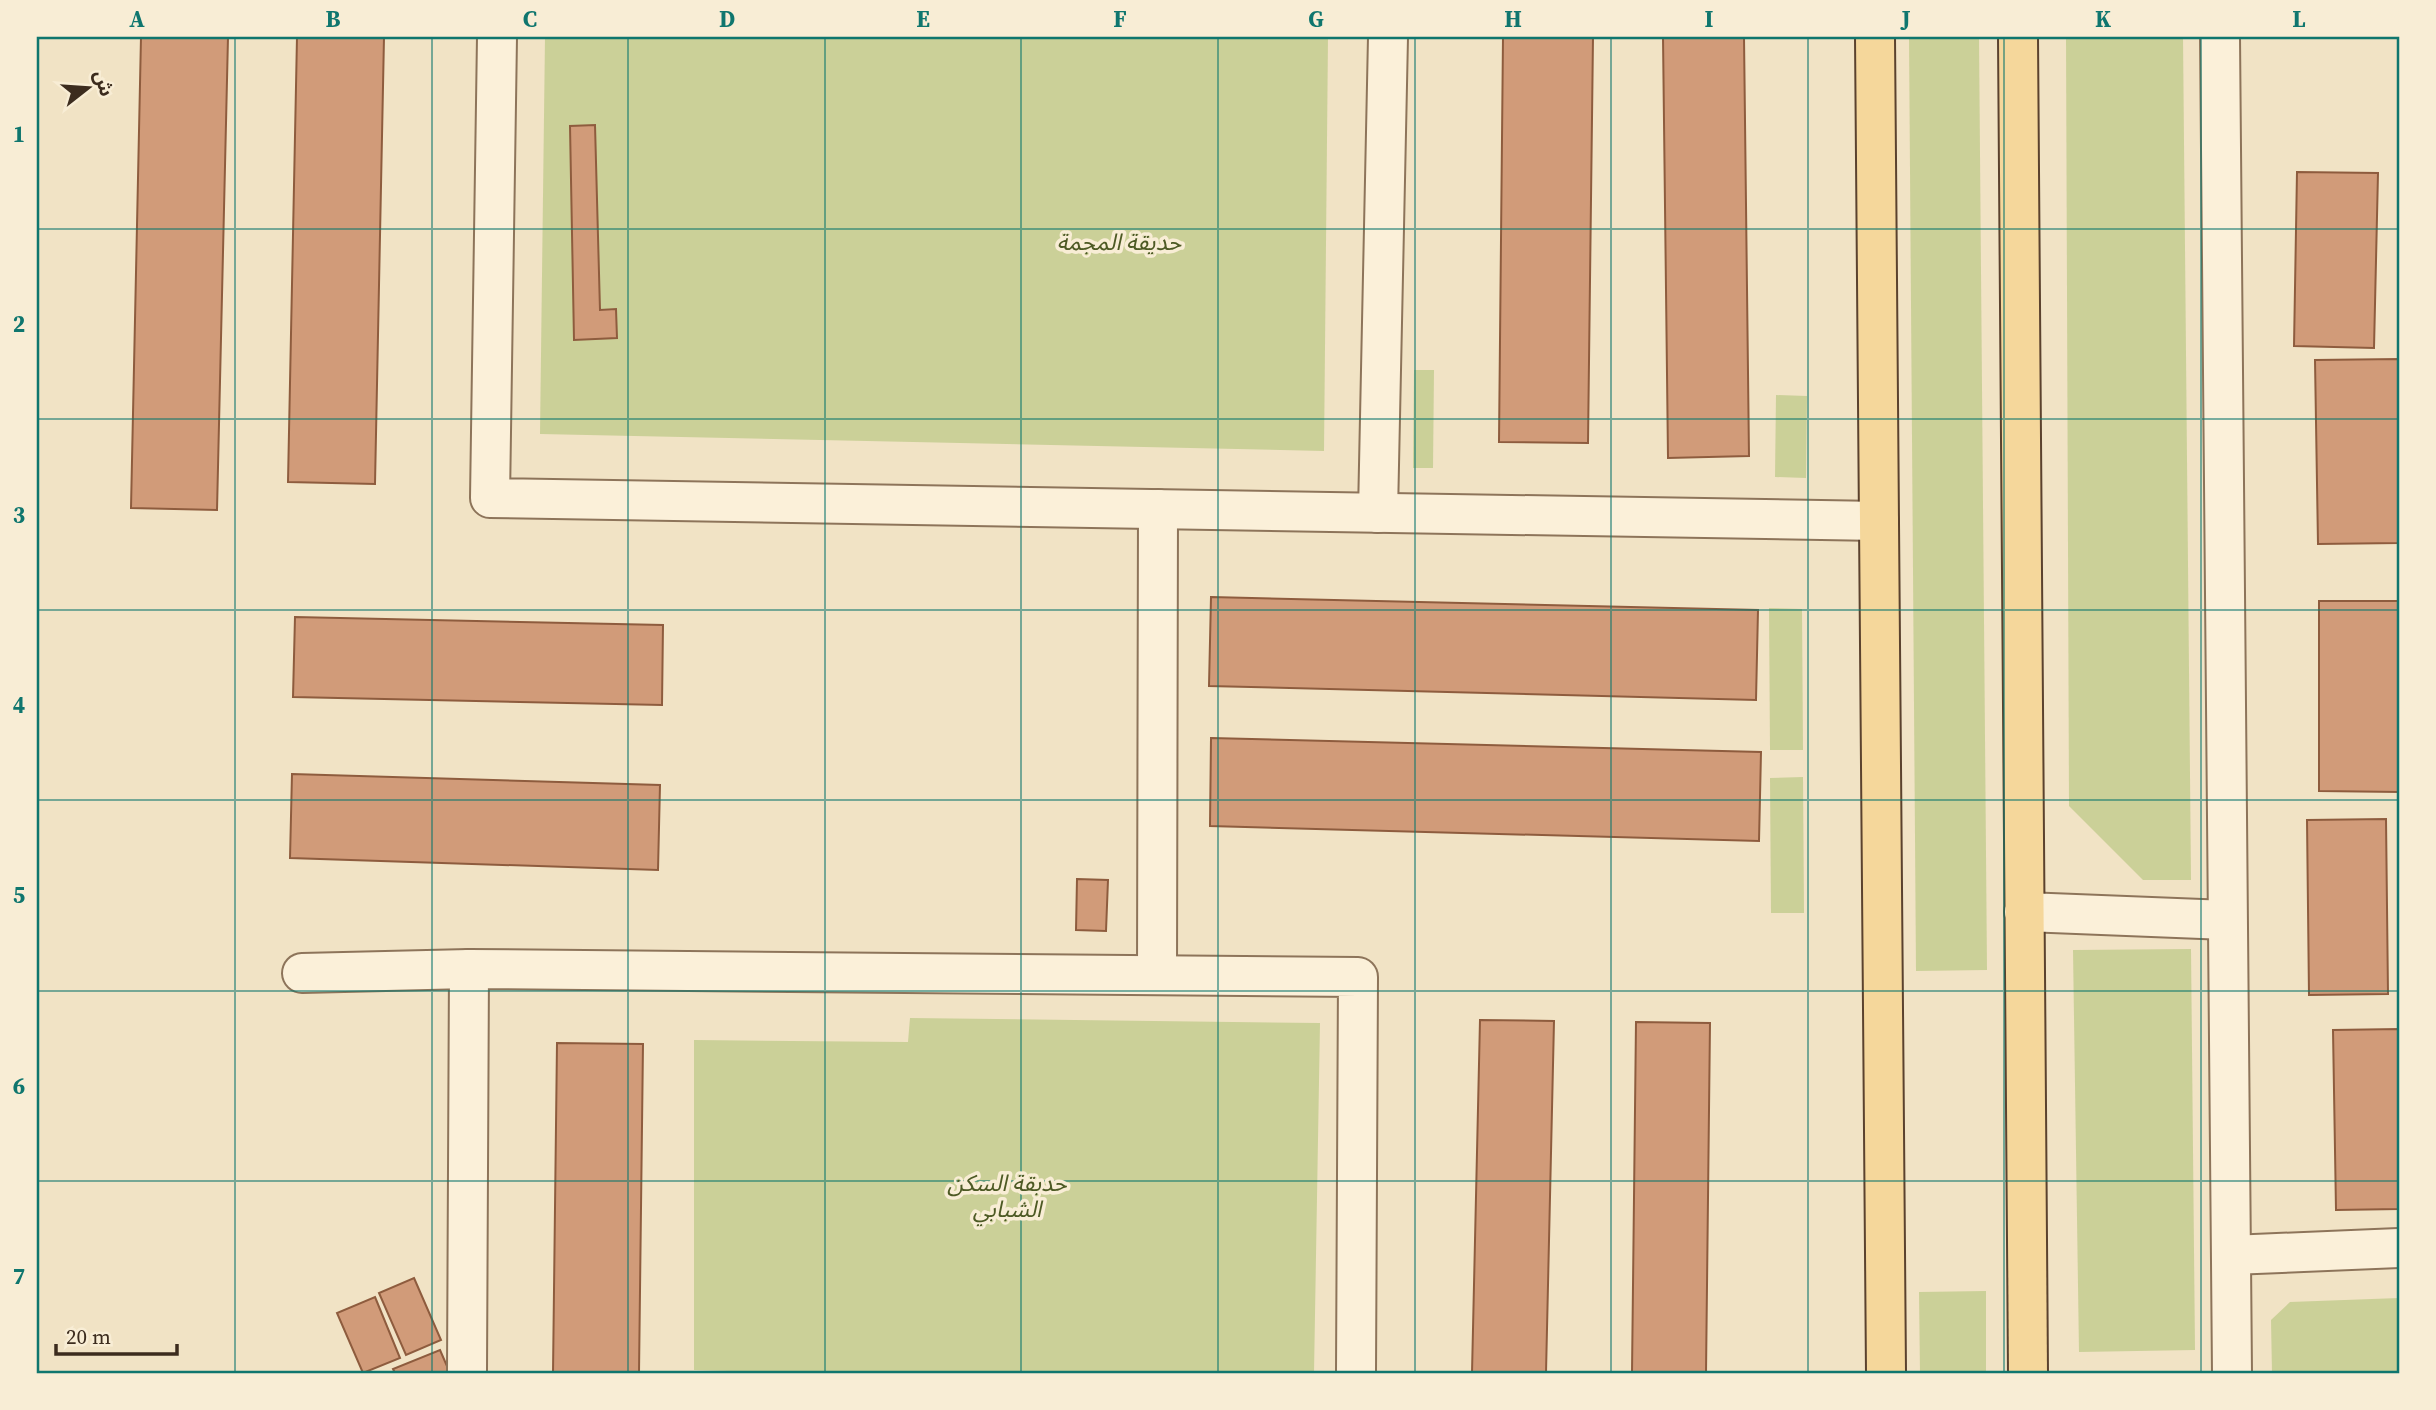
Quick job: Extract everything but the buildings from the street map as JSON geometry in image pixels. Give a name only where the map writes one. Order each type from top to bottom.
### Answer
[{"type":"main road","points":[[1875,37],[1886,1373]]},
{"type":"main road","points":[[2018,37],[2028,1373]]},
{"type":"street","points":[[497,37],[490,498],[1879,521]]},
{"type":"street","points":[[1378,513],[1388,37]]},
{"type":"street","points":[[2220,37],[2232,1373],[2220,1373]]},
{"type":"street","points":[[1157,975],[1158,509]]},
{"type":"street","points":[[2024,912],[2227,920]]},
{"type":"street","points":[[467,1372],[469,969]]},
{"type":"street","points":[[302,973],[469,969],[1359,977],[1356,1373]]},
{"type":"street","points":[[2231,1255],[2399,1248]]},
{"type":"green space","name":"حديقة المجمة","points":[[545,37],[1328,37],[1324,451],[540,434]]},
{"type":"green space","points":[[1909,37],[1979,37],[1987,970],[1916,971]]},
{"type":"green space","points":[[2066,37],[2183,37],[2191,880],[2143,880],[2069,806]]},
{"type":"green space","points":[[1414,370],[1434,370],[1433,468],[1413,468]]},
{"type":"green space","points":[[1776,395],[1807,396],[1806,478],[1775,477]]},
{"type":"green space","points":[[1769,608],[1802,609],[1803,750],[1770,750]]},
{"type":"green space","points":[[1803,777],[1804,913],[1771,913],[1770,778]]},
{"type":"green space","points":[[2191,949],[2195,1350],[2079,1352],[2073,950]]},
{"type":"green space","name":"حدبقة السكن الشبابي","points":[[910,1018],[1320,1023],[1314,1373],[799,1373],[694,1370],[694,1040],[908,1042]]},
{"type":"green space","points":[[1986,1291],[1986,1373],[1920,1373],[1919,1292]]},
{"type":"green space","points":[[2399,1298],[2399,1373],[2272,1373],[2271,1320],[2290,1302]]}]
